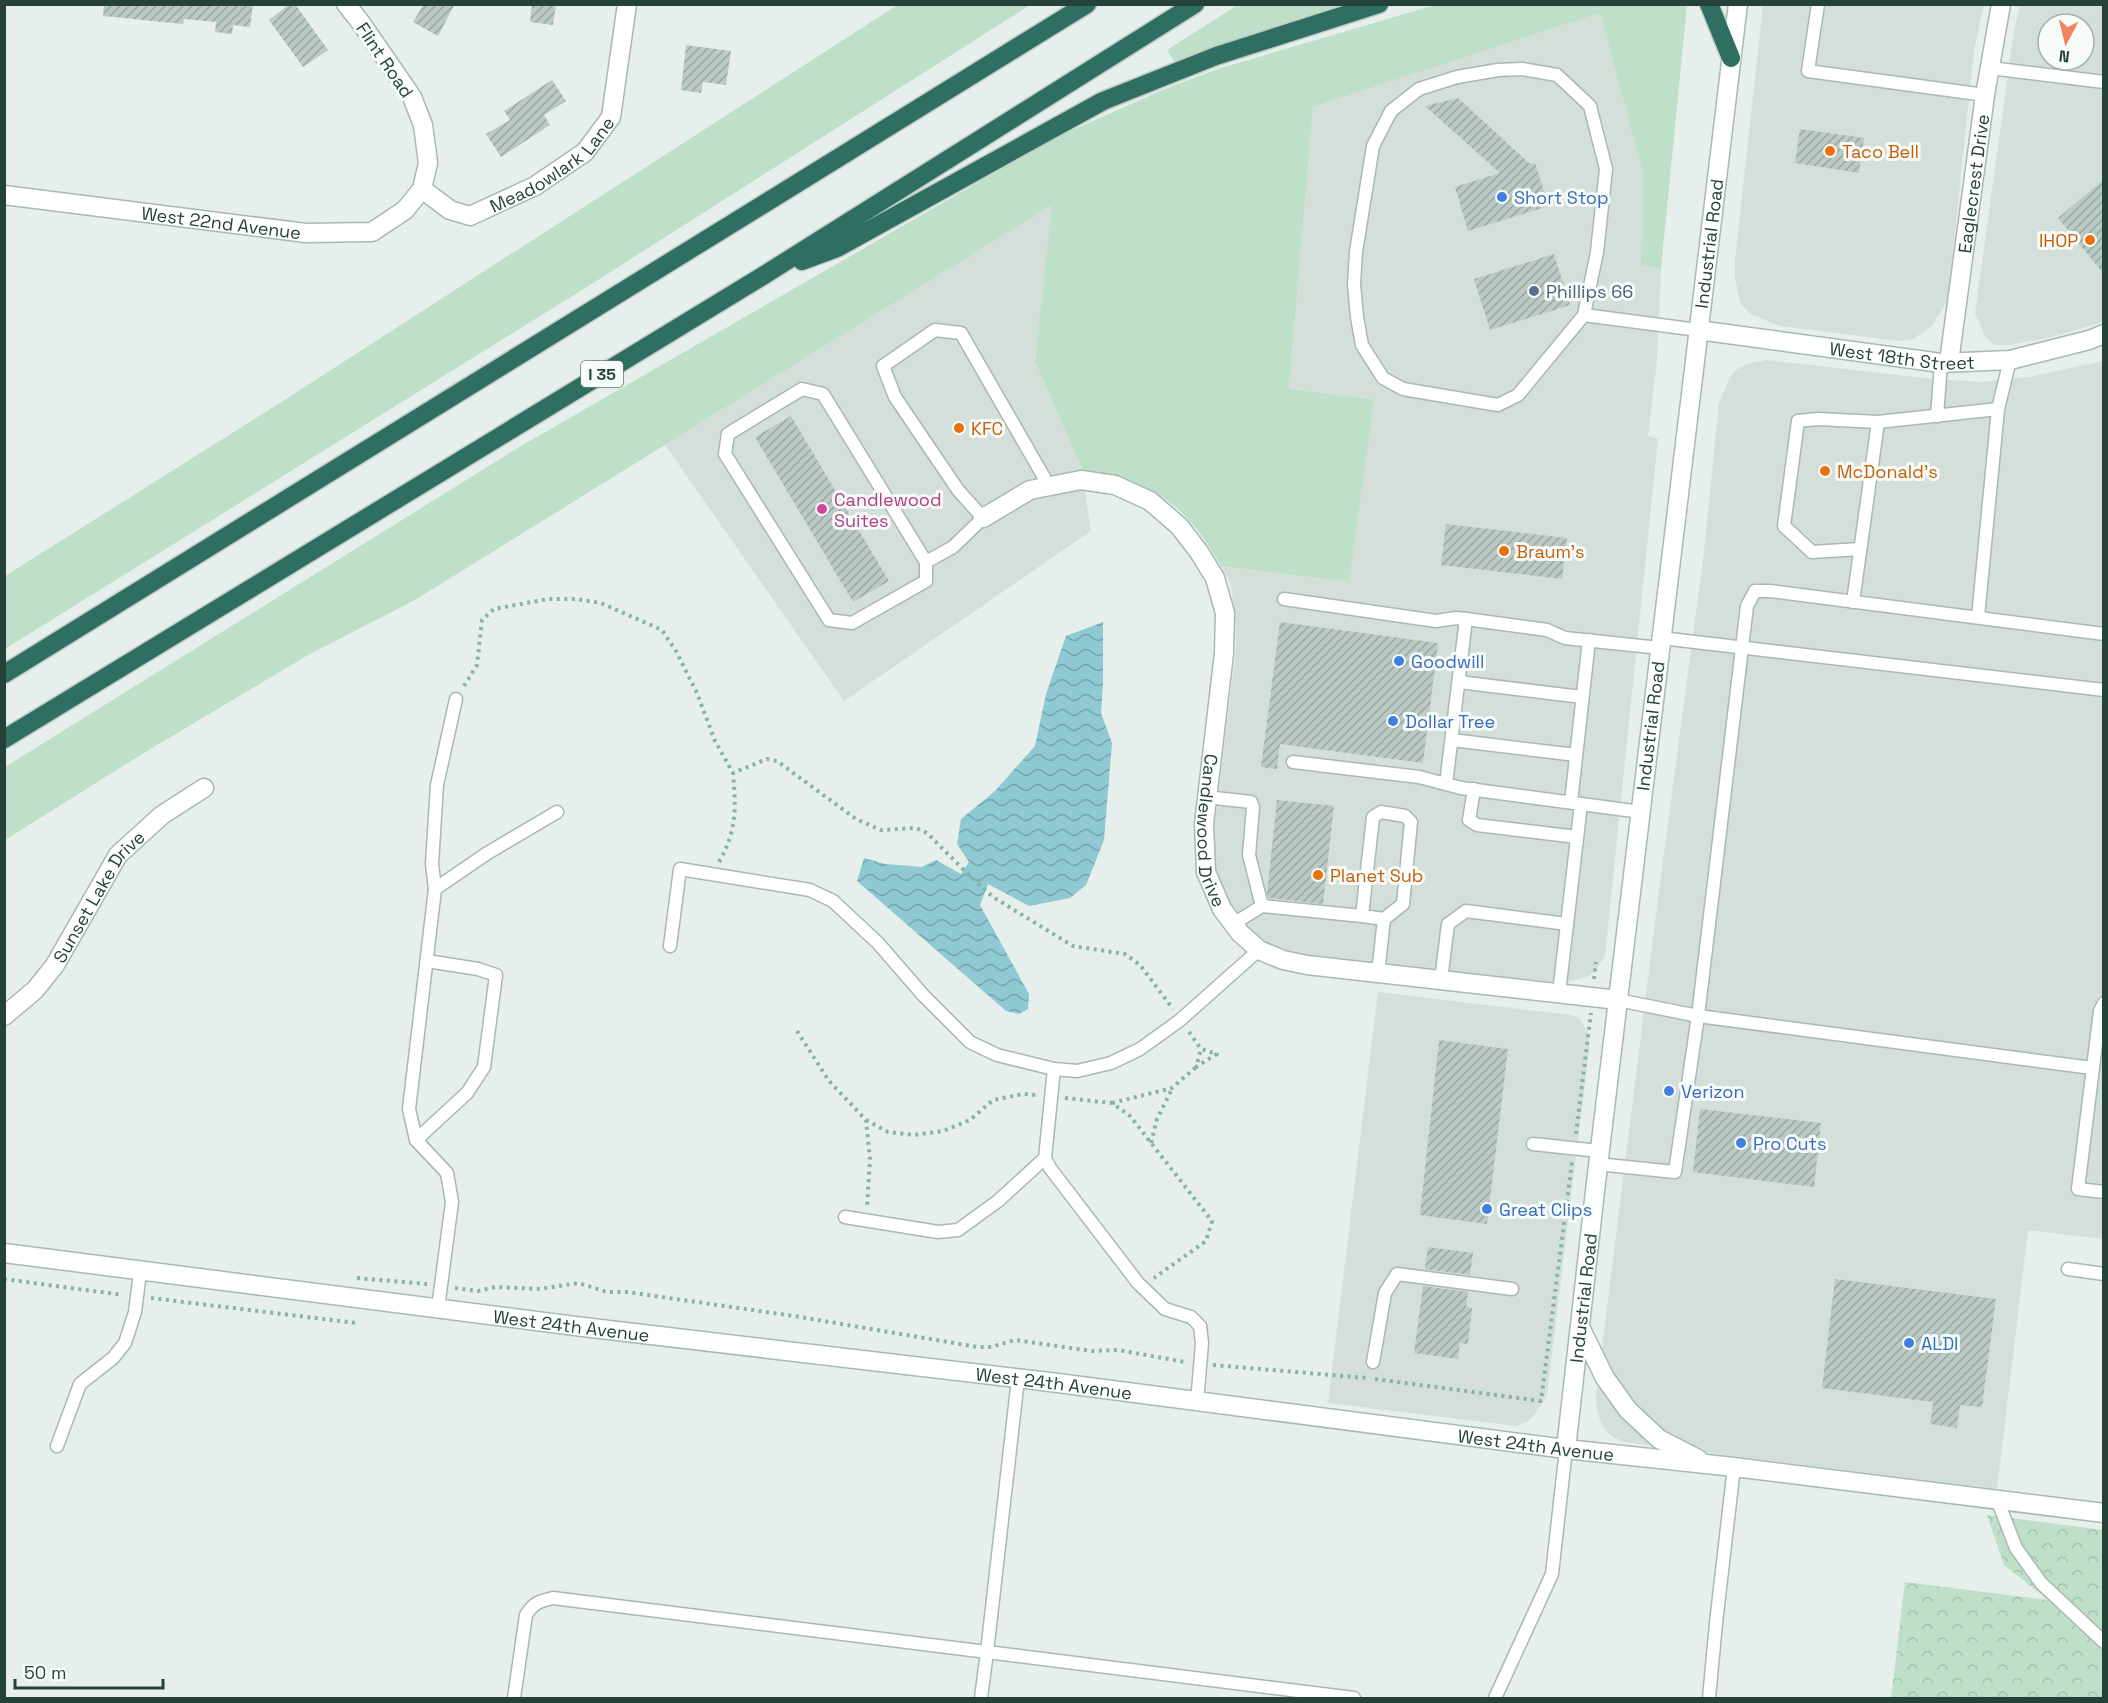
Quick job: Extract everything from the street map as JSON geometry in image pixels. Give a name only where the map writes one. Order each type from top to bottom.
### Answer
[{"type":"highway","points":[[4,674],[1087,4]]},
{"type":"highway","name":"I 35","points":[[4,739],[761,277],[1196,4]]},
{"type":"highway","points":[[761,277],[837,248],[1103,100],[1216,56],[1379,4]]},
{"type":"highway","points":[[1709,4],[1731,58]]},
{"type":"street","name":"Flint Road","points":[[345,4],[362,14],[412,97],[423,125],[428,163],[422,189]]},
{"type":"street","name":"Meadowlark Lane","points":[[422,189],[450,210],[470,216],[535,186],[585,152],[610,117],[627,4]]},
{"type":"street","name":"Industrial Road","points":[[1566,1449],[1598,1158],[1738,4]]},
{"type":"street","name":"Eaglecrest Drive","points":[[1945,362],[2001,4]]},
{"type":"street","name":"West 22nd Avenue","points":[[4,195],[306,233],[372,232],[405,210],[422,189]]},
{"type":"street","name":"West 18th Street","points":[[1698,330],[1945,362],[2010,360],[2103,334]]},
{"type":"street","name":"Candlewood Drive","points":[[983,518],[1030,490],[1080,480],[1115,485],[1150,501],[1179,526],[1199,552],[1215,578],[1225,613],[1224,653],[1204,824],[1206,872],[1222,909],[1240,933],[1259,950],[1283,960],[1307,965],[1618,1000]]},
{"type":"street","name":"Sunset Lake Drive","points":[[4,1016],[35,990],[55,965],[118,855],[162,815],[204,788]]},
{"type":"street","name":"West 24th Avenue","points":[[4,1253],[354,1299],[2103,1513]]},
{"type":"street","points":[[1580,1325],[1605,1378],[1628,1410],[1659,1439],[1708,1464]]},
{"type":"lane","points":[[1818,4],[1808,71],[1985,95]]},
{"type":"lane","points":[[1990,68],[2103,82]]},
{"type":"lane","points":[[1522,69],[1557,75],[1590,106],[1606,169],[1597,252],[1584,315],[1518,395],[1498,405],[1403,389],[1383,378],[1362,345],[1354,284],[1356,252],[1373,146],[1391,111],[1419,90],[1457,77],[1498,70],[1522,69]]},
{"type":"lane","points":[[1584,315],[1698,330]]},
{"type":"lane","points":[[926,562],[953,547],[983,518],[958,490],[895,397],[883,366],[935,330],[961,333],[1049,486]]},
{"type":"lane","points":[[1978,617],[1998,409],[2010,360]]},
{"type":"lane","points":[[1937,416],[1945,362]]},
{"type":"lane","points":[[802,388],[823,394],[926,562],[926,581],[852,623],[829,620],[725,454],[728,434],[802,388]]},
{"type":"lane","points":[[1860,549],[1812,552],[1784,526],[1798,421],[1818,418],[1878,422],[1998,409]]},
{"type":"lane","points":[[1853,602],[1878,422]]},
{"type":"lane","points":[[1533,1144],[1574,1148],[1598,1158],[1675,1172],[1698,1016],[1741,648],[1747,606],[1755,591],[1770,591],[2103,634]]},
{"type":"lane","points":[[1284,599],[1436,621],[1456,618],[1547,630],[1565,638],[1741,648],[2103,690]]},
{"type":"lane","points":[[1446,784],[1466,619]]},
{"type":"lane","points":[[1559,993],[1577,837],[1576,755],[1589,640]]},
{"type":"lane","points":[[1459,682],[1582,697]]},
{"type":"lane","points":[[438,1308],[452,1202],[447,1173],[416,1140],[409,1109],[435,890],[432,864],[437,785],[456,699]]},
{"type":"lane","points":[[1452,740],[1576,755]]},
{"type":"lane","points":[[1293,762],[1419,777],[1474,789],[1641,812]]},
{"type":"lane","points":[[1474,789],[1469,820],[1477,825],[1577,837]]},
{"type":"lane","points":[[1206,797],[1251,802],[1253,807],[1249,855],[1262,906]]},
{"type":"lane","points":[[435,890],[486,854],[557,812]]},
{"type":"lane","points":[[1362,916],[1373,817],[1381,812],[1404,816],[1411,822],[1403,904],[1384,919],[1378,973]]},
{"type":"lane","points":[[670,946],[680,869],[810,890],[833,901],[878,943],[922,995],[970,1042],[997,1055],[1054,1069],[1077,1071],[1111,1063],[1140,1049],[1180,1019],[1259,950]]},
{"type":"lane","points":[[1233,924],[1262,906],[1384,919]]},
{"type":"lane","points":[[1441,980],[1448,924],[1466,911],[1567,924]]},
{"type":"lane","points":[[416,1140],[467,1093],[484,1067],[496,975],[478,969],[427,961]]},
{"type":"lane","points":[[1618,1000],[1698,1016],[2092,1068]]},
{"type":"lane","points":[[2103,1003],[2092,1068],[2078,1189],[2103,1192]]},
{"type":"lane","points":[[1054,1069],[1045,1158],[1050,1168],[1142,1287],[1165,1309],[1191,1317],[1200,1326],[1202,1343],[1197,1403]]},
{"type":"lane","points":[[845,1217],[938,1232],[958,1230],[998,1201],[1045,1158]]},
{"type":"lane","points":[[2068,1269],[2103,1274]]},
{"type":"lane","points":[[57,1446],[80,1384],[113,1358],[125,1343],[135,1312],[140,1272]]},
{"type":"lane","points":[[1373,1362],[1385,1293],[1396,1274],[1512,1289]]},
{"type":"lane","points":[[981,1698],[1018,1379]]},
{"type":"lane","points":[[1495,1698],[1552,1574],[1566,1449]]},
{"type":"lane","points":[[1709,1698],[1734,1467]]},
{"type":"lane","points":[[1997,1499],[2016,1548],[2041,1583],[2103,1642]]},
{"type":"lane","points":[[514,1698],[526,1615],[531,1606],[553,1599],[1354,1698]]},
{"type":"path","points":[[456,699],[477,665],[482,620],[494,609],[548,599],[576,599],[601,603],[662,630],[676,651],[697,693],[715,741],[733,773],[735,798],[733,830],[712,873]]},
{"type":"path","points":[[733,773],[767,759],[777,761],[856,819],[881,830],[916,828],[927,833],[993,897],[1073,946],[1125,954],[1140,965],[1201,1049],[1217,1054],[1196,1067],[1172,1088],[1157,1119],[1151,1143]]},
{"type":"path","points":[[354,1299],[357,1277],[478,1291],[495,1287],[540,1288],[578,1283],[607,1292],[627,1292],[794,1316],[978,1347],[991,1347],[1015,1340],[1092,1351],[1118,1350],[1200,1364],[1369,1378],[1541,1401],[1596,962]]},
{"type":"path","points":[[797,1031],[829,1081],[866,1120],[888,1132],[914,1135],[943,1131],[970,1120],[993,1100],[1023,1094],[1112,1103],[1172,1088]]},
{"type":"path","points":[[1196,1067],[1201,1049]]},
{"type":"path","points":[[1112,1103],[1130,1116],[1212,1221],[1206,1240],[1142,1287]]},
{"type":"path","points":[[866,1120],[870,1159],[866,1220]]},
{"type":"path","points":[[4,1279],[356,1323]]},
{"type":"shaded area","points":[[1763,5],[1984,5],[1974,50],[1948,299],[1932,326],[1913,339],[1899,341],[1780,326],[1750,314],[1740,303],[1735,277],[1735,260]]},
{"type":"shaded area","points":[[2020,5],[2103,5],[2103,322],[2049,338],[1995,345],[1986,338],[1975,313],[2014,31]]},
{"type":"shaded area","points":[[1600,13],[1642,170],[1641,265],[1661,269],[1657,360],[1648,436],[1658,439],[1605,956],[1589,976],[1568,982],[1305,958],[1277,949],[1254,935],[1234,914],[1222,891],[1214,862],[1213,838],[1236,650],[1231,585],[1221,566],[1349,582],[1289,389],[1313,107]]},
{"type":"shaded area","points":[[1053,204],[1035,362],[1081,466],[1091,531],[844,701],[665,445]]},
{"type":"shaded area","points":[[1768,360],[1932,379],[1982,382],[2029,377],[2103,361],[2103,1239],[2028,1230],[1997,1489],[1624,1442],[1606,1431],[1597,1409],[1596,1396],[1656,914],[1704,552],[1719,403],[1730,377],[1737,369],[1749,363]]},
{"type":"shaded area","points":[[1378,992],[1571,1015],[1579,1018],[1589,1034],[1589,1050],[1547,1395],[1535,1414],[1528,1421],[1517,1426],[1328,1403]]},
{"type":"green space","points":[[899,4],[1030,5],[590,285],[5,649],[5,576],[275,406]]},
{"type":"green space","points":[[1239,4],[1343,5],[1174,61],[1167,50]]},
{"type":"green space","points":[[1435,5],[1687,5],[1661,269],[1641,265],[1642,170],[1600,13],[1313,107],[1289,389],[1374,400],[1349,582],[1221,566],[1194,526],[1166,499],[1130,482],[1083,473],[1035,362],[1052,205],[415,600],[308,655],[147,751],[5,840],[5,767],[521,446],[1057,137],[1167,88],[1221,68]]},
{"type":"green space","points":[[1987,1515],[2103,1530],[2103,1698],[1891,1698],[1905,1582],[2048,1600],[2004,1565]]},
{"type":"water","points":[[1103,622],[1101,713],[1112,743],[1104,840],[1086,885],[1070,898],[1029,906],[988,884],[980,905],[1029,994],[1028,1009],[1019,1014],[1006,1011],[857,881],[864,858],[885,864],[922,867],[936,860],[961,874],[969,862],[957,844],[961,819],[995,791],[1035,746],[1046,694],[1066,636]]},
{"type":"building","points":[[104,4],[253,4],[250,27],[233,25],[232,34],[215,32],[216,22],[184,19],[183,24],[103,16]]},
{"type":"building","points":[[290,4],[295,4],[328,50],[303,67],[269,20]]},
{"type":"building","points":[[424,4],[455,4],[438,36],[413,22]]},
{"type":"building","points":[[532,4],[556,4],[553,25],[530,22]]},
{"type":"building","points":[[686,45],[731,51],[726,85],[703,82],[701,93],[681,90]]},
{"type":"building","points":[[552,80],[566,101],[544,115],[550,125],[501,157],[486,134],[510,120],[504,111]]},
{"type":"building","points":[[1458,98],[1530,164],[1535,163],[1549,206],[1468,231],[1455,187],[1500,173],[1425,106]]},
{"type":"building","name":"Taco Bell","points":[[1800,129],[1864,138],[1859,173],[1795,163]]},
{"type":"building","name":"IHOP","points":[[2103,180],[2103,273],[2058,218]]},
{"type":"building","points":[[1554,254],[1570,305],[1490,330],[1474,279]]},
{"type":"building","name":"Candlewood Suites","points":[[791,416],[889,581],[853,602],[755,437]]},
{"type":"building","name":"Braum's","points":[[1446,524],[1567,538],[1562,579],[1441,565]]},
{"type":"building","points":[[1280,622],[1438,643],[1423,763],[1280,744],[1277,769],[1261,767]]},
{"type":"building","points":[[1277,800],[1334,806],[1323,904],[1269,898],[1267,893]]},
{"type":"building","points":[[1439,1040],[1508,1049],[1487,1224],[1420,1215]]},
{"type":"building","points":[[1700,1109],[1821,1123],[1814,1187],[1693,1172]]},
{"type":"building","points":[[1428,1247],[1473,1253],[1470,1275],[1425,1269]]},
{"type":"building","name":"ALDI","points":[[1835,1279],[1996,1299],[1982,1407],[1960,1405],[1957,1428],[1930,1424],[1933,1402],[1822,1388]]},
{"type":"building","points":[[1423,1286],[1468,1292],[1466,1307],[1472,1308],[1468,1344],[1460,1343],[1458,1359],[1414,1353]]},
{"type":"place","name":"Taco Bell","points":[[1830,151]]},
{"type":"place","name":"Short Stop","points":[[1502,197]]},
{"type":"place","name":"IHOP","points":[[2090,240]]},
{"type":"place","name":"Phillips 66","points":[[1534,291]]},
{"type":"place","name":"KFC","points":[[959,428]]},
{"type":"place","name":"McDonald's","points":[[1825,471]]},
{"type":"place","name":"Candlewood Suites","points":[[822,509]]},
{"type":"place","name":"Braum's","points":[[1504,551]]},
{"type":"place","name":"Goodwill","points":[[1399,661]]},
{"type":"place","name":"Dollar Tree","points":[[1393,721]]},
{"type":"place","name":"Planet Sub","points":[[1318,875]]},
{"type":"place","name":"Verizon","points":[[1669,1091]]},
{"type":"place","name":"Pro Cuts","points":[[1741,1143]]},
{"type":"place","name":"Great Clips","points":[[1487,1209]]},
{"type":"place","name":"ALDI","points":[[1909,1343]]}]
